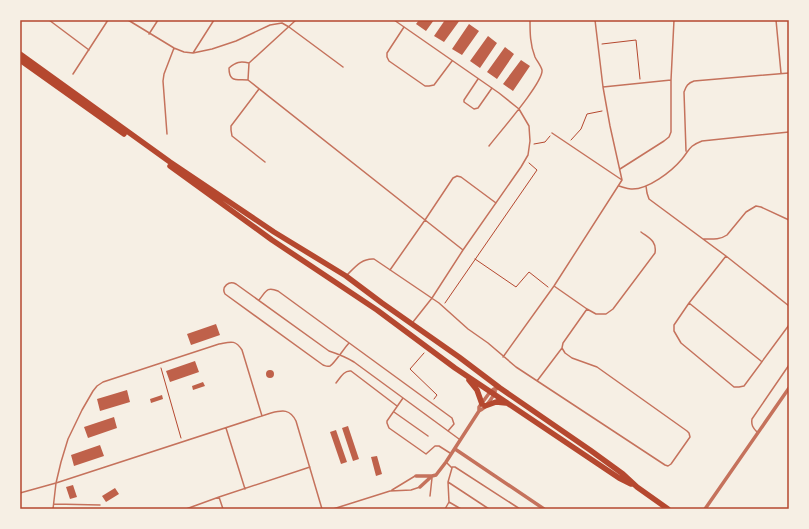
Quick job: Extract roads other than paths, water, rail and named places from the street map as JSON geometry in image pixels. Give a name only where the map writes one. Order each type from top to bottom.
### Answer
[{"type":"main road","points":[[20,54],[170,162],[274,232],[346,276],[458,357],[495,389],[595,454],[668,509]]},
{"type":"main road","points":[[20,60],[272,240],[377,310],[463,374],[495,389],[508,404],[619,478],[637,487]]},
{"type":"main road","points":[[463,374],[477,390],[483,405],[496,402],[508,404]]},
{"type":"street","points":[[705,509],[789,388]]},
{"type":"street","points":[[420,487],[432,476],[436,475],[446,462],[479,411],[479,407],[483,405],[495,389]]},
{"type":"street","points":[[455,448],[544,509]]},
{"type":"street","points":[[416,476],[432,476]]},
{"type":"lane","points":[[49,20],[88,50]]},
{"type":"lane","points":[[73,74],[108,20]]},
{"type":"lane","points":[[128,20],[174,48],[184,52],[193,53],[212,49],[236,41],[270,25],[282,23],[342,68]]},
{"type":"lane","points":[[149,34],[158,20]]},
{"type":"lane","points":[[193,53],[214,20]]},
{"type":"lane","points":[[248,80],[249,63],[296,20]]},
{"type":"lane","points":[[394,20],[492,88],[519,109],[529,126],[530,141],[528,155],[521,167],[463,250],[432,298],[406,332]]},
{"type":"lane","points":[[489,146],[519,109],[541,78],[542,70],[535,56],[531,42],[530,20]]},
{"type":"lane","points":[[503,357],[552,290],[622,180],[603,87],[595,20]]},
{"type":"lane","points":[[620,169],[669,137],[671,132],[671,80],[674,20]]},
{"type":"lane","points":[[776,20],[781,73]]},
{"type":"lane","points":[[404,27],[387,53],[387,57],[389,61],[425,86],[434,85],[452,60]]},
{"type":"lane","points":[[167,134],[163,80],[174,48]]},
{"type":"lane","points":[[249,63],[234,63],[229,68],[231,78],[237,81],[248,80],[463,250]]},
{"type":"lane","points":[[686,152],[684,92],[690,83],[694,81],[789,72]]},
{"type":"lane","points":[[478,79],[464,100],[464,102],[474,109],[478,108],[492,88]]},
{"type":"lane","points":[[603,87],[671,80]]},
{"type":"lane","points":[[259,89],[231,126],[231,130],[232,136],[265,162]]},
{"type":"lane","points":[[618,186],[633,189],[646,186],[671,171],[686,152],[696,143],[702,141],[789,132]]},
{"type":"lane","points":[[552,133],[622,180]]},
{"type":"lane","points":[[390,270],[453,178],[457,176],[461,177],[496,203]]},
{"type":"lane","points":[[646,186],[649,199],[726,256],[789,306]]},
{"type":"lane","points":[[703,239],[718,239],[727,235],[746,212],[756,206],[789,220]]},
{"type":"lane","points":[[554,286],[596,314],[606,314],[613,310],[655,253],[655,245],[653,240],[641,232]]},
{"type":"lane","points":[[726,256],[689,303],[674,325],[674,331],[681,343],[734,387],[739,387],[744,386],[789,325]]},
{"type":"lane","points":[[346,276],[357,265],[368,258],[374,259],[432,298],[516,367],[664,466],[671,464],[690,437],[690,433],[597,367],[572,358],[565,353],[562,348]]},
{"type":"lane","points":[[349,343],[339,355],[330,366],[323,365],[225,294],[223,292],[224,289],[227,284],[233,282],[329,351],[339,355],[346,358],[354,362],[460,440]]},
{"type":"lane","points":[[259,300],[268,289],[271,288],[278,291],[452,418],[454,424],[448,431]]},
{"type":"lane","points":[[689,303],[761,361]]},
{"type":"lane","points":[[537,381],[562,348],[563,343],[587,309]]},
{"type":"lane","points":[[53,509],[56,483],[61,462],[72,430],[93,391],[103,382],[219,344],[234,342],[242,350],[262,416]]},
{"type":"lane","points":[[758,433],[753,428],[751,423],[752,419],[789,366]]},
{"type":"lane","points":[[336,383],[347,370],[351,371],[397,406]]},
{"type":"lane","points":[[403,398],[387,421],[389,428],[424,453],[428,453],[435,446],[438,446],[452,454]]},
{"type":"lane","points":[[20,493],[56,483],[278,411],[286,411],[291,413],[296,421],[322,509]]},
{"type":"lane","points":[[393,412],[428,436]]},
{"type":"lane","points":[[226,428],[245,489]]},
{"type":"lane","points":[[446,462],[520,509]]},
{"type":"lane","points":[[445,509],[449,502],[448,482],[452,467]]},
{"type":"lane","points":[[186,509],[310,468]]},
{"type":"lane","points":[[333,509],[390,490],[416,476]]},
{"type":"lane","points":[[430,496],[432,476]]},
{"type":"lane","points":[[448,482],[489,509]]},
{"type":"lane","points":[[390,490],[411,490],[420,487]]},
{"type":"lane","points":[[219,497],[223,509]]},
{"type":"lane","points":[[449,502],[461,509]]},
{"type":"lane","points":[[54,504],[100,505]]}]
